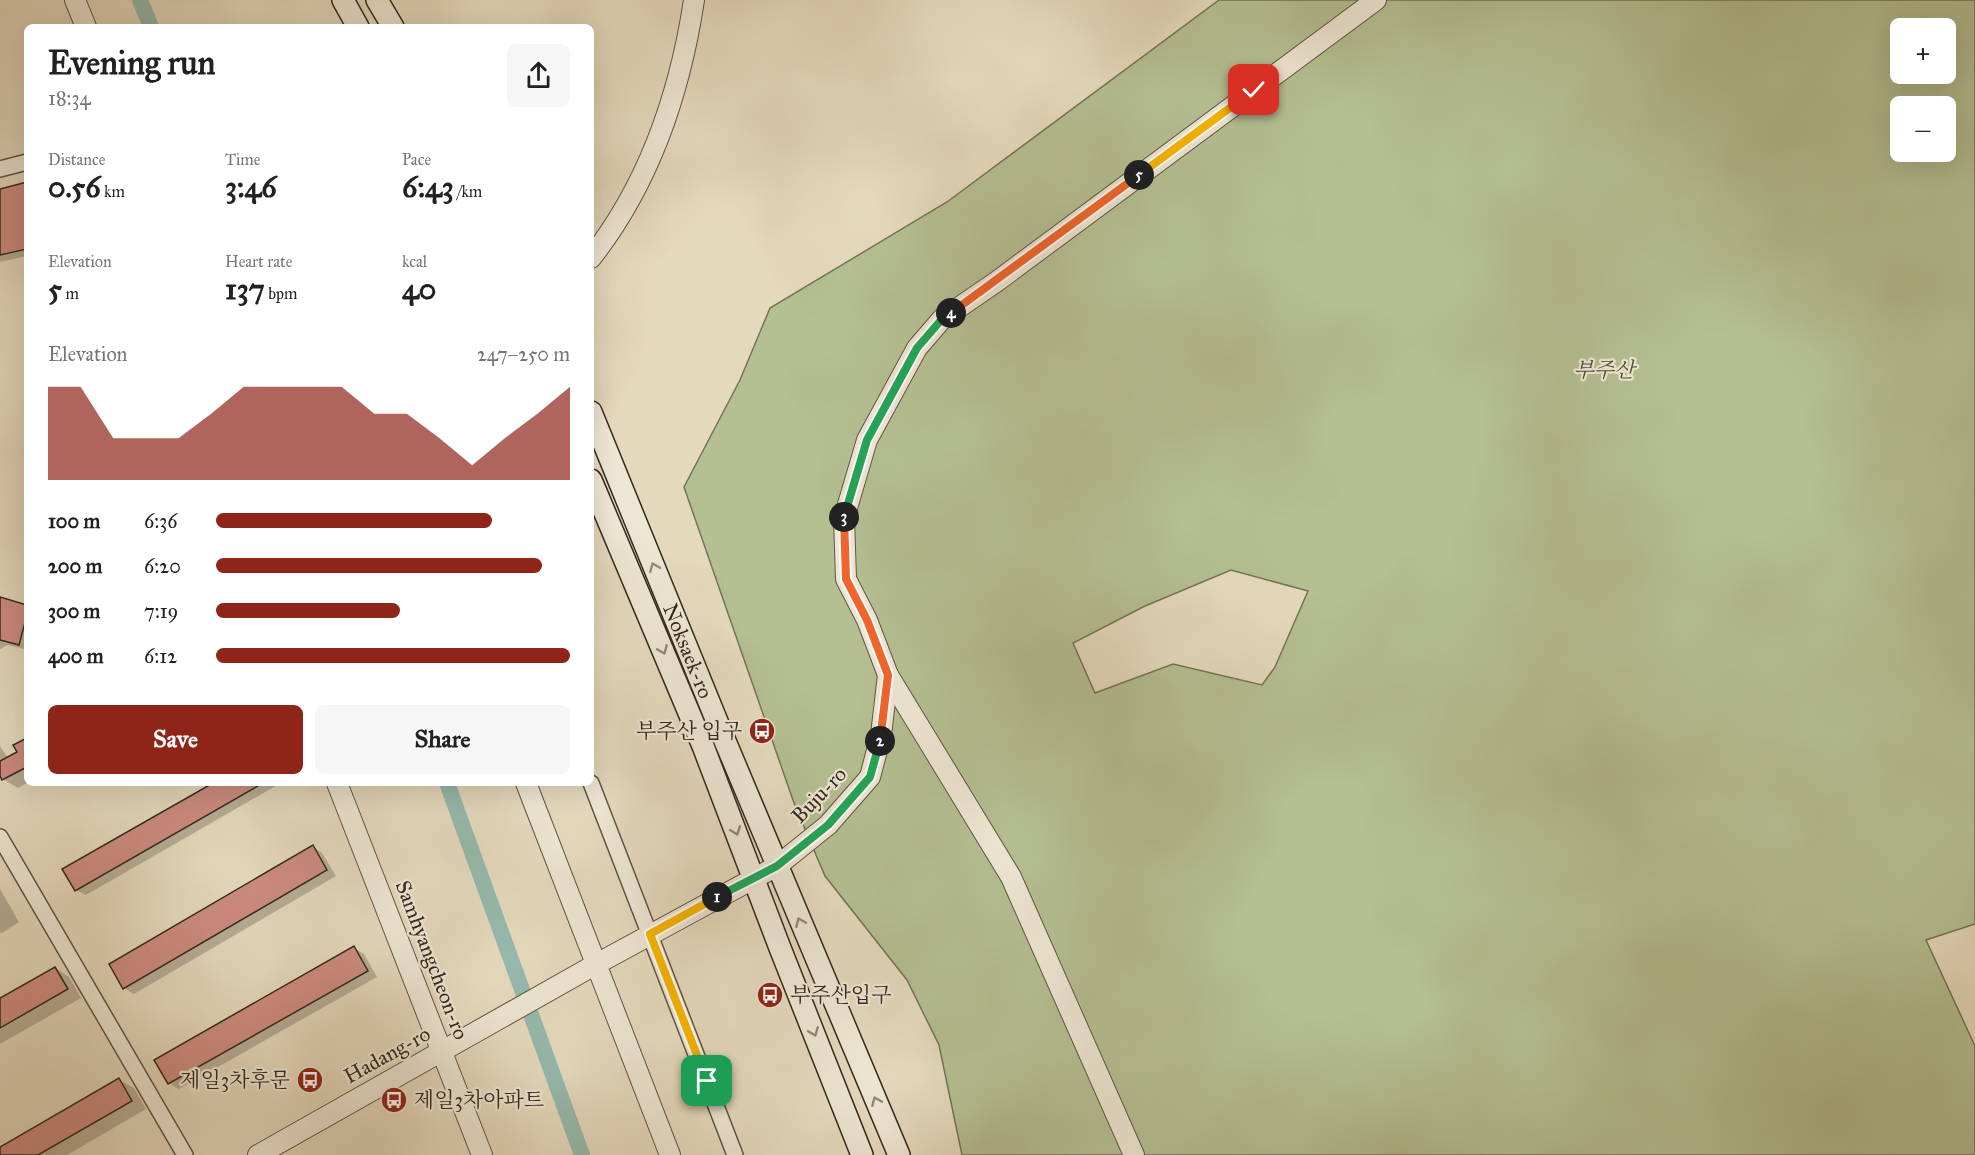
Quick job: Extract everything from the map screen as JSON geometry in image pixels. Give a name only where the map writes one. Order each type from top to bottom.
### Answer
[{"type":"main road","points":[[343,0],[356,24]]},
{"type":"main road","points":[[377,0],[391,24]]},
{"type":"main road","name":"Noksaek-ro","points":[[594,419],[777,866],[899,1155]]},
{"type":"main road","name":"Noksaek-ro","points":[[594,487],[703,746],[862,1155]]},
{"type":"street","points":[[75,0],[85,24]]},
{"type":"street","points":[[594,254],[613,230],[654,149],[676,86],[694,0]]},
{"type":"street","points":[[1134,1155],[1011,877],[888,675],[867,620],[846,579],[844,518],[867,440],[917,348],[942,319],[996,282],[1376,0]]},
{"type":"street","points":[[0,169],[24,163]]},
{"type":"street","name":"Buju-ro","points":[[777,866],[828,825],[870,777],[881,735],[888,675]]},
{"type":"street","name":"Samhyangcheon-ro","points":[[338,786],[482,1155]]},
{"type":"street","points":[[527,786],[594,965],[670,1155]]},
{"type":"street","points":[[592,786],[735,1155]]},
{"type":"street","points":[[0,837],[185,1155]]},
{"type":"street","points":[[594,965],[777,866]]},
{"type":"street","name":"Hadang-ro","points":[[258,1155],[594,965]]},
{"type":"green space","name":"부주산","points":[[1219,0],[1975,0],[1975,924],[1926,940],[1975,1046],[1975,1155],[962,1155],[939,1045],[907,980],[825,876],[794,803],[684,487],[740,380],[770,308],[947,202]],"holes":[[[1231,570],[1308,591],[1275,667],[1262,685],[1173,664],[1095,693],[1073,643],[1145,606]]]},
{"type":"building","points":[[24,183],[24,250],[0,255],[0,189]]},
{"type":"building","points":[[0,597],[24,604],[24,626],[19,645],[0,640]]},
{"type":"building","points":[[24,740],[24,769],[2,780],[0,761],[17,752],[13,745]]},
{"type":"building","points":[[208,786],[258,786],[75,891],[62,869]]},
{"type":"building","points":[[313,845],[327,870],[123,989],[109,964]]},
{"type":"building","points":[[354,946],[368,971],[168,1084],[154,1060]]},
{"type":"building","points":[[55,967],[68,989],[0,1028],[0,998]]},
{"type":"building","points":[[119,1078],[132,1101],[38,1155],[0,1155],[0,1147]]},
{"type":"waterway","points":[[140,0],[150,24]]},
{"type":"waterway","points":[[448,786],[582,1155]]},
{"type":"place","name":"부주산 입구","points":[[762,731]]},
{"type":"place","name":"부주산입구","points":[[770,995]]},
{"type":"place","name":"제일3차후문","points":[[310,1080]]},
{"type":"place","name":"제일3차아파트","points":[[394,1100]]},
{"type":"route","points":[[707,1081],[650,934],[777,866],[828,825],[870,777],[881,735],[888,675],[867,620],[846,579],[844,518],[867,440],[917,348],[942,319],[996,282],[1254,90]]}]
